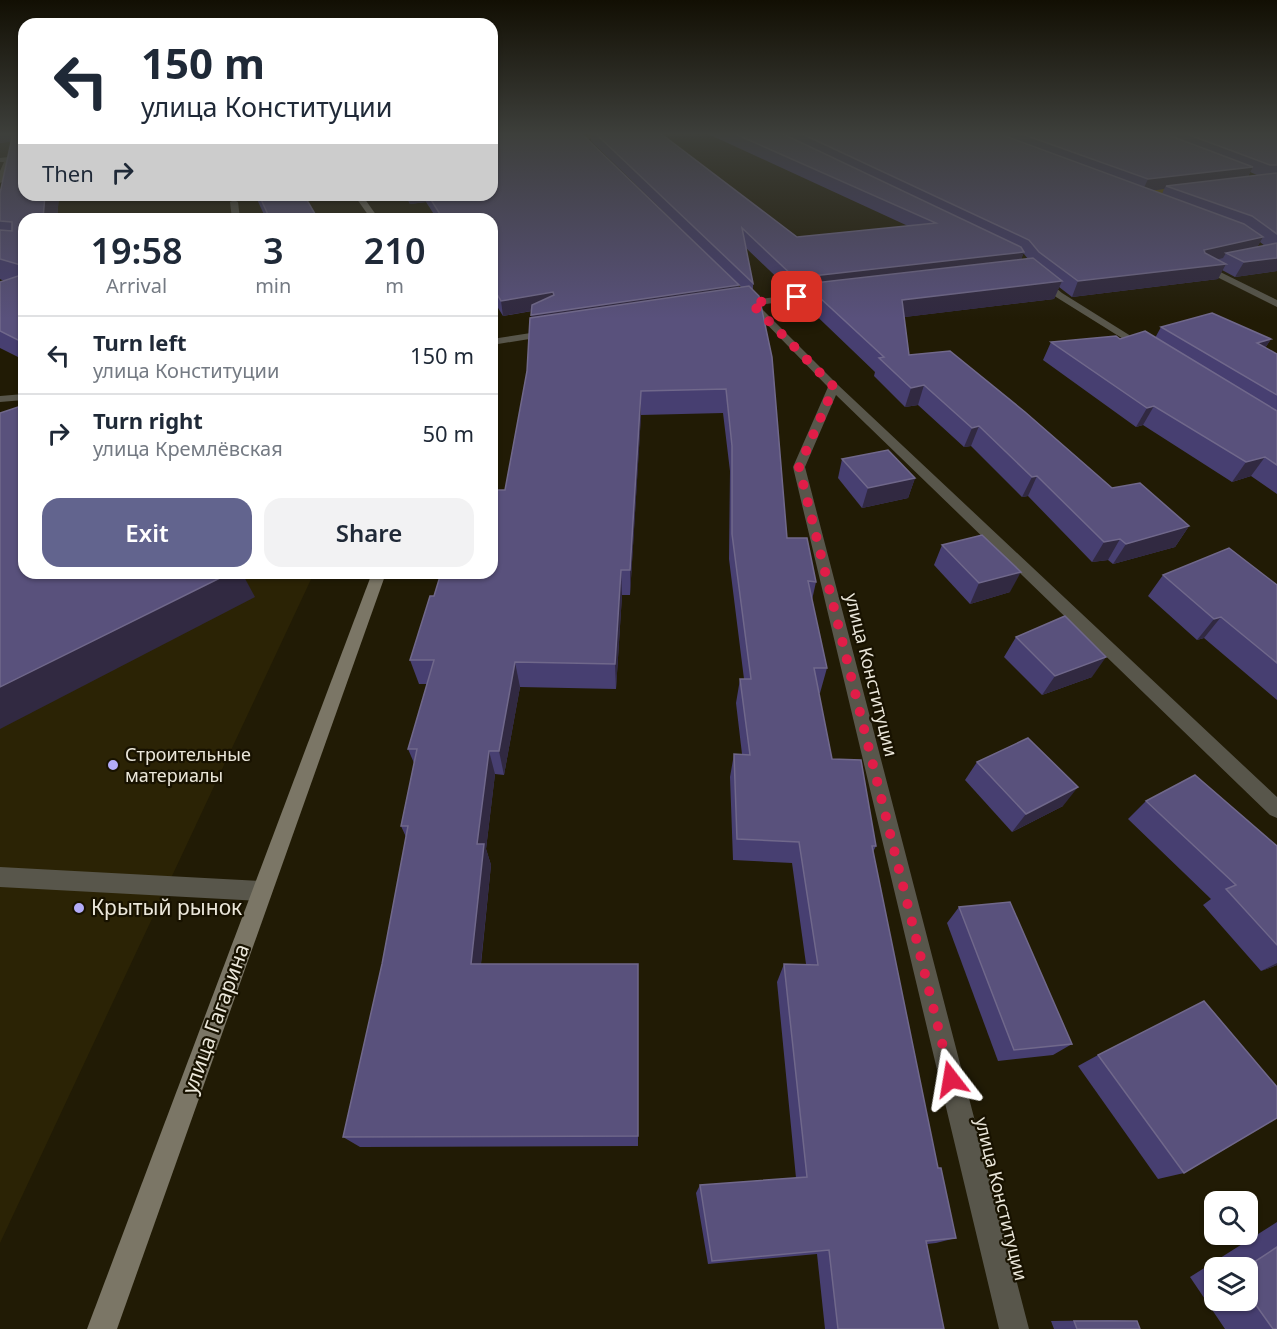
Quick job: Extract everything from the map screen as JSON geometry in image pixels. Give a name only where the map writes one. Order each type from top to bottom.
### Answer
[{"type":"main road","name":"улица Гагарина","points":[[102,1329],[377,579]]},
{"type":"street","points":[[234,202],[235,213]]},
{"type":"street","points":[[1213,264],[1202,266],[1277,304]]},
{"type":"street","points":[[1036,277],[1059,295],[1158,356]]},
{"type":"street","points":[[734,286],[745,304],[1277,809]]},
{"type":"street","points":[[745,304],[832,293]]},
{"type":"street","points":[[498,341],[563,331]]},
{"type":"street","name":"улица Конституции","points":[[834,387],[799,467],[1014,1329]]},
{"type":"street","points":[[0,399],[18,398]]},
{"type":"street","points":[[0,877],[262,891]]},
{"type":"shaded area","name":"Крытый рынок","points":[[0,416],[18,534],[18,579],[311,579],[0,1243]]},
{"type":"building","points":[[0,195],[18,195],[18,201],[44,201],[44,213],[18,213],[18,264],[0,259],[0,230],[12,231],[12,222],[0,221]]},
{"type":"building","points":[[498,195],[645,195],[739,285],[531,315],[532,305],[554,295],[553,292],[501,301],[498,296],[498,213],[439,213],[432,201],[498,201]]},
{"type":"building","points":[[660,195],[742,195],[797,237],[936,223],[873,195],[912,195],[1021,247],[1024,252],[795,278],[742,228],[753,283]]},
{"type":"building","points":[[933,195],[1165,195],[1244,224],[1263,237],[1204,250],[1205,253],[1226,264],[1078,281],[1039,252],[1029,240]]},
{"type":"building","points":[[1192,195],[1277,195],[1277,234],[1252,216]]},
{"type":"building","points":[[262,201],[308,201],[314,213],[267,213]]},
{"type":"building","points":[[1277,243],[1277,258],[1244,262],[1226,253]]},
{"type":"building","points":[[1033,258],[1062,281],[902,300],[909,355],[950,351],[1025,412],[1112,488],[1140,483],[1189,526],[1126,544],[1120,539],[1104,542],[1037,476],[1032,477],[979,426],[972,428],[924,385],[911,388],[879,358],[884,357],[805,284]]},
{"type":"building","points":[[18,276],[18,340],[0,331],[0,282]]},
{"type":"building","points":[[749,286],[759,296],[772,357],[787,538],[807,538],[816,582],[808,581],[827,668],[814,668],[832,759],[861,760],[876,846],[872,846],[938,1168],[941,1168],[956,1238],[926,1241],[944,1329],[838,1329],[829,1250],[712,1261],[700,1185],[807,1177],[784,964],[818,965],[799,842],[737,839],[734,754],[750,755],[740,679],[751,679],[732,534],[732,446],[726,389],[641,391],[630,570],[621,570],[615,664],[515,662],[499,751],[489,751],[477,844],[484,844],[471,964],[638,964],[638,1136],[343,1137],[382,964],[408,826],[401,826],[417,749],[408,749],[434,660],[410,660],[430,596],[434,596],[439,579],[498,579],[498,490],[505,490],[527,371],[530,318]]},
{"type":"building","points":[[1212,313],[1271,339],[1257,343],[1277,354],[1277,395],[1161,327]]},
{"type":"building","points":[[1145,331],[1277,411],[1277,465],[1265,457],[1246,462],[1154,406],[1147,408],[1051,342],[1116,336],[1120,339]]},
{"type":"building","points":[[18,407],[18,579],[218,579],[0,687],[0,413]]},
{"type":"building","points":[[888,450],[915,478],[868,488],[842,459]]},
{"type":"building","points":[[982,535],[1021,572],[979,583],[942,545]]},
{"type":"building","points":[[1229,548],[1277,585],[1277,663],[1221,617],[1214,619],[1163,575]]},
{"type":"building","points":[[1065,616],[1106,657],[1055,676],[1016,637]]},
{"type":"building","points":[[1028,738],[1078,787],[1026,814],[977,762]]},
{"type":"building","points":[[1195,775],[1277,846],[1277,945],[1226,889],[1236,885],[1146,801]]},
{"type":"building","points":[[1010,902],[1072,1044],[1014,1050],[959,907]]},
{"type":"building","points":[[1204,1001],[1277,1087],[1277,1118],[1184,1173],[1098,1055]]},
{"type":"building","points":[[1277,1247],[1277,1329],[1273,1329],[1258,1308],[1258,1259]]},
{"type":"building","points":[[1074,1321],[1137,1321],[1140,1329],[1077,1329]]},
{"type":"waterway","points":[[1172,195],[1196,203],[1231,210],[1277,212]]},
{"type":"place","name":"Строительные материалы","points":[[113,765]]},
{"type":"place","name":"Крытый рынок","points":[[79,908]]},
{"type":"route","points":[[797,297],[751,303],[834,387],[799,467],[951,1079]]}]
